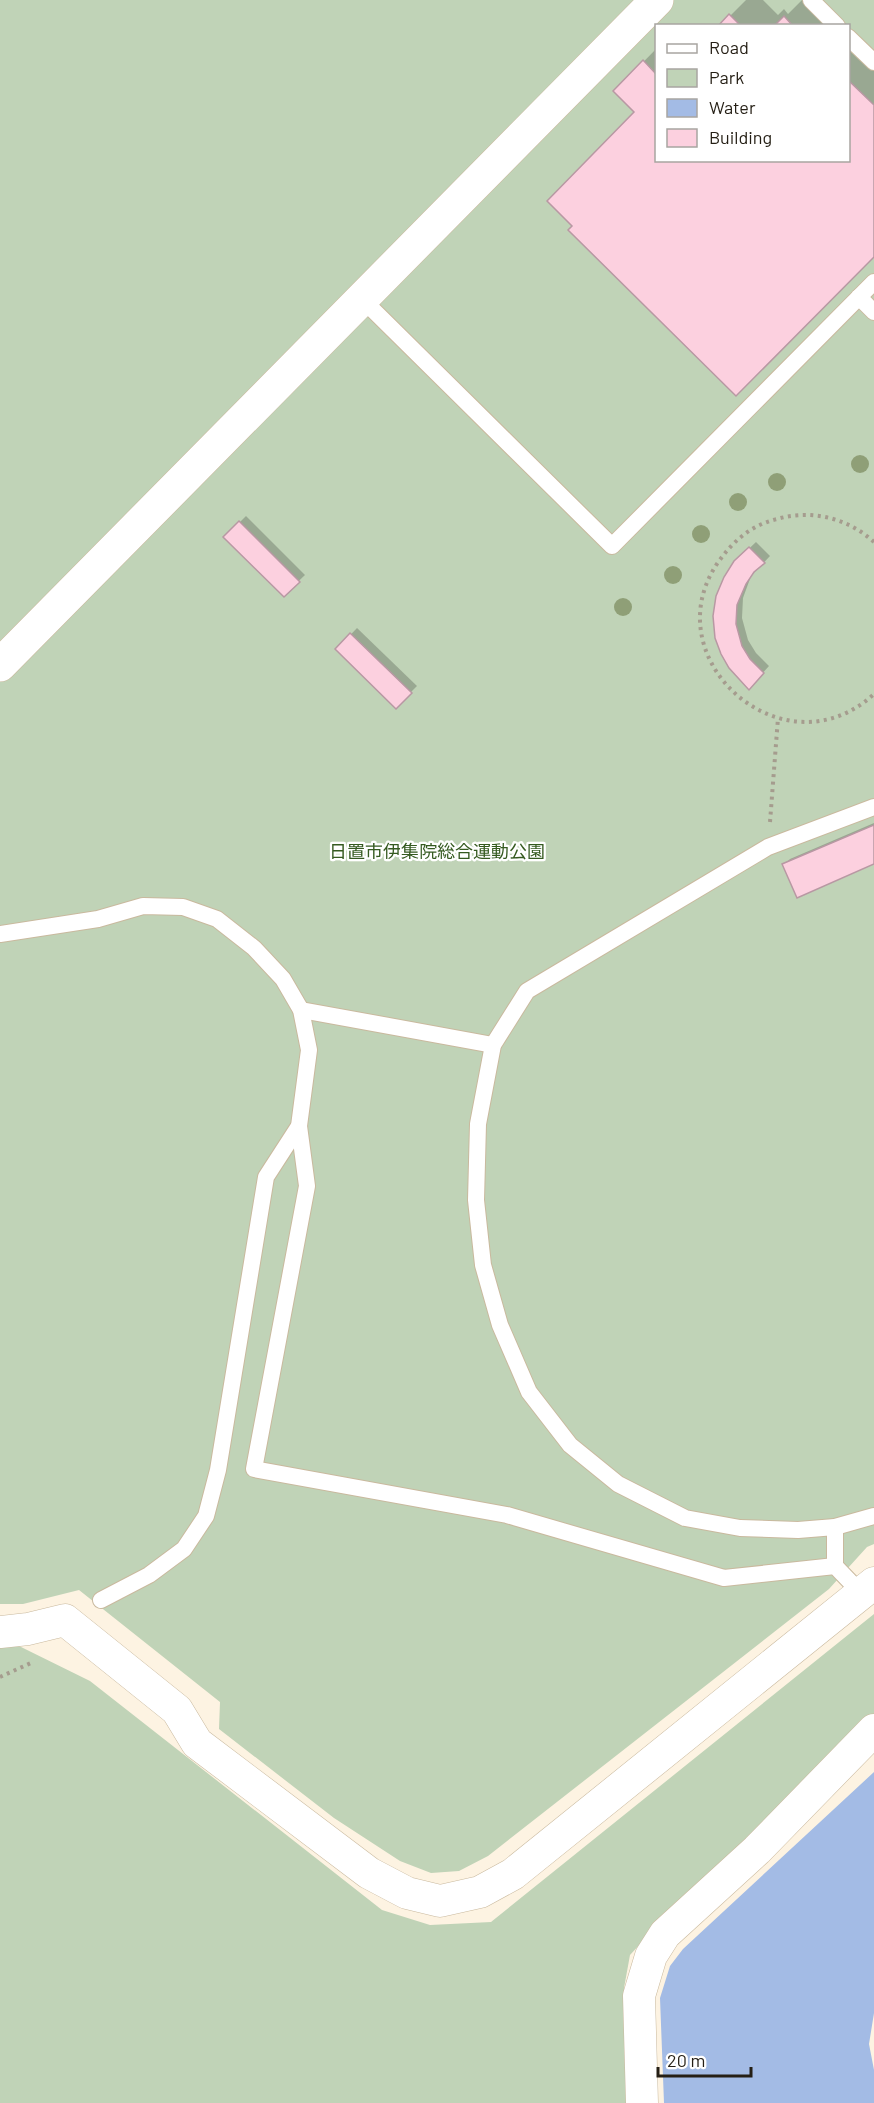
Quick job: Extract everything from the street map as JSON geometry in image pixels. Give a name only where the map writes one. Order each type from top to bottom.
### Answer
[{"type":"street","points":[[0,665],[657,0]]},
{"type":"street","points":[[0,1632],[28,1629],[65,1620],[177,1710],[197,1743],[330,1845],[369,1873],[407,1893],[440,1901],[480,1892],[513,1874],[867,1588]]},
{"type":"street","points":[[642,2103],[639,1996],[651,1956],[665,1934],[757,1850],[874,1730]]},
{"type":"lane","points":[[811,0],[835,24]]},
{"type":"lane","points":[[850,38],[874,62]]},
{"type":"lane","points":[[362,299],[612,546],[874,282]]},
{"type":"lane","points":[[859,297],[874,312]]},
{"type":"lane","points":[[874,807],[768,848],[527,991],[493,1045],[478,1124],[476,1200],[483,1265],[500,1325],[529,1392],[570,1445],[610,1478],[685,1518],[740,1528],[798,1530],[835,1527],[874,1516]]},
{"type":"lane","points":[[0,934],[98,919],[143,906],[183,907],[217,919],[254,948],[283,979],[301,1010],[309,1050],[299,1126],[306,1186],[254,1470],[507,1515],[724,1578],[835,1566],[867,1588]]},
{"type":"lane","points":[[301,1010],[493,1045]]},
{"type":"lane","points":[[101,1600],[149,1575],[184,1549],[206,1516],[218,1470],[266,1177],[299,1126]]},
{"type":"lane","points":[[835,1527],[835,1566]]},
{"type":"path","points":[[874,542],[849,525],[828,517],[786,516],[767,521],[750,530],[729,547],[713,570],[705,591],[701,612],[703,635],[709,657],[719,676],[737,697],[759,711],[797,722],[819,721],[842,715],[862,705],[874,694]]},
{"type":"path","points":[[768,848],[778,718]]},
{"type":"green space","name":"日置市伊集院総合運動公園","points":[[0,0],[874,0],[874,1544],[867,1547],[829,1589],[488,1856],[459,1871],[431,1873],[400,1861],[334,1818],[219,1729],[220,1702],[79,1590],[23,1604],[0,1604]]},
{"type":"green space","points":[[874,1614],[874,1749],[689,1891],[630,1955],[624,1988],[627,2103],[0,2103],[0,1646],[19,1646],[90,1681],[382,1910],[430,1925],[491,1922]]},
{"type":"water","points":[[874,1772],[874,2013],[869,2044],[874,2070],[874,2103],[664,2103],[660,1998],[670,1966],[683,1949]]},
{"type":"building","points":[[729,14],[739,24],[720,24]]},
{"type":"building","points":[[784,16],[791,24],[776,24]]},
{"type":"building","points":[[643,60],[655,73],[655,162],[850,162],[850,82],[874,105],[874,257],[736,396],[568,230],[572,226],[547,201],[634,112],[613,91]]},
{"type":"building","points":[[239,521],[300,582],[284,597],[223,537]]},
{"type":"building","points":[[749,547],[765,563],[754,572],[746,584],[737,605],[736,624],[742,646],[750,659],[764,673],[749,690],[729,668],[721,654],[715,638],[713,616],[716,596],[724,577],[734,561]]},
{"type":"building","points":[[350,633],[412,693],[396,709],[335,649]]},
{"type":"building","points":[[874,825],[874,864],[797,898],[782,864]]}]
